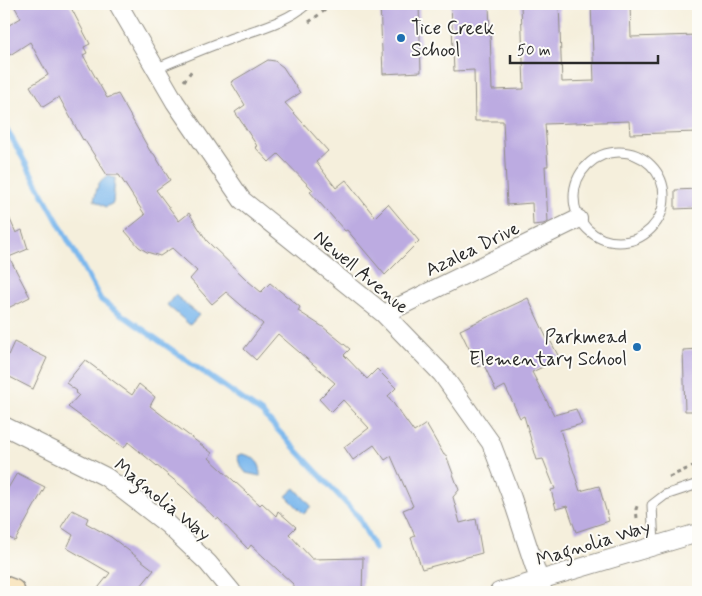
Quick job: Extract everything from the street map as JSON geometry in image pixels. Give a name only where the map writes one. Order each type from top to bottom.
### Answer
[{"type":"main road","points":[[4,589],[12,592]]},
{"type":"street","name":"Newell Avenue","points":[[118,4],[175,102],[242,200],[384,314],[442,374],[491,443],[512,498],[541,587]]},
{"type":"street","name":"Azalea Drive","points":[[384,314],[578,219]]},
{"type":"street","name":"Magnolia Way","points":[[4,426],[106,477],[167,524],[208,563],[232,592]]},
{"type":"street","name":"Magnolia Way","points":[[499,592],[541,587],[654,546],[698,533]]},
{"type":"lane","points":[[155,69],[209,46],[272,23],[300,11],[307,4]]},
{"type":"lane","points":[[610,152],[626,152],[641,157],[653,167],[661,181],[664,195],[663,209],[657,222],[647,233],[634,240],[620,243],[606,242],[593,235],[578,219],[573,205],[576,182],[583,168],[595,158],[610,152]]},
{"type":"lane","points":[[654,546],[652,505],[665,495],[698,484]]},
{"type":"water","points":[[108,176],[115,178],[113,203],[106,207],[94,200],[100,183]]},
{"type":"water","points":[[175,295],[199,315],[190,325],[167,305]]},
{"type":"water","points":[[241,454],[249,456],[256,461],[260,468],[260,476],[246,473],[240,465],[237,456]]},
{"type":"water","points":[[295,488],[311,506],[304,514],[286,496]]},
{"type":"building","points":[[13,4],[69,4],[90,44],[84,47],[87,53],[83,55],[107,98],[118,94],[150,151],[154,154],[170,180],[156,190],[179,221],[189,213],[207,241],[261,292],[270,283],[300,307],[298,311],[323,327],[350,349],[344,355],[367,379],[377,369],[396,388],[388,396],[414,432],[426,424],[444,455],[446,455],[459,490],[453,497],[460,523],[476,519],[482,553],[422,569],[411,538],[415,536],[403,510],[413,506],[391,456],[385,460],[374,445],[353,460],[344,447],[369,428],[343,400],[331,412],[319,399],[335,383],[278,334],[256,360],[244,349],[263,324],[226,292],[212,304],[190,279],[197,271],[172,248],[160,256],[147,252],[139,247],[125,231],[145,215],[119,175],[107,175],[83,140],[59,97],[43,107],[30,86],[48,75],[30,42],[10,55],[4,43],[4,28],[21,18]]},
{"type":"building","name":"Tice Creek School","points":[[380,4],[419,4],[421,72],[383,74]]},
{"type":"building","points":[[451,4],[489,4],[492,90],[524,89],[521,4],[559,4],[562,82],[594,81],[591,4],[630,4],[631,37],[698,35],[698,132],[630,134],[629,121],[545,124],[548,166],[545,166],[548,222],[533,225],[532,203],[507,205],[503,121],[475,121],[474,70],[454,71]]},
{"type":"building","points":[[268,60],[275,61],[283,67],[300,93],[285,103],[328,151],[316,162],[336,188],[346,180],[375,217],[388,204],[419,241],[385,275],[347,230],[345,231],[310,192],[313,190],[278,154],[269,162],[255,147],[257,146],[235,112],[245,105],[231,82]]},
{"type":"building","points":[[698,189],[698,208],[675,209],[675,190]]},
{"type":"building","points":[[4,206],[16,233],[22,230],[28,249],[9,257],[30,297],[4,310]]},
{"type":"building","points":[[528,298],[549,343],[551,342],[560,359],[532,372],[554,415],[576,409],[582,424],[560,430],[580,491],[599,486],[609,521],[576,532],[567,506],[556,509],[551,490],[555,489],[543,459],[537,460],[524,416],[520,418],[505,386],[496,391],[484,365],[478,367],[460,330]]},
{"type":"building","points":[[14,342],[47,358],[33,389],[4,374],[4,364]]},
{"type":"building","points":[[698,349],[698,411],[685,411],[683,350]]},
{"type":"building","points":[[85,360],[132,395],[139,384],[155,397],[150,406],[212,453],[209,458],[260,505],[262,503],[276,516],[278,511],[296,527],[289,534],[312,559],[363,558],[362,592],[293,592],[293,584],[251,545],[248,549],[218,518],[216,519],[185,489],[128,442],[124,448],[68,407],[79,395],[75,393],[77,391],[66,383]]},
{"type":"building","points":[[17,473],[45,487],[15,541],[4,535],[4,495]]},
{"type":"building","points":[[72,510],[88,518],[86,523],[111,537],[154,570],[136,592],[95,592],[110,573],[67,548],[73,535],[61,527]]},
{"type":"waterway","points":[[4,124],[101,300],[262,413],[358,516],[375,549]]},
{"type":"place","name":"Tice Creek School","points":[[401,38]]},
{"type":"place","name":"Parkmead Elementary School","points":[[637,347]]}]
